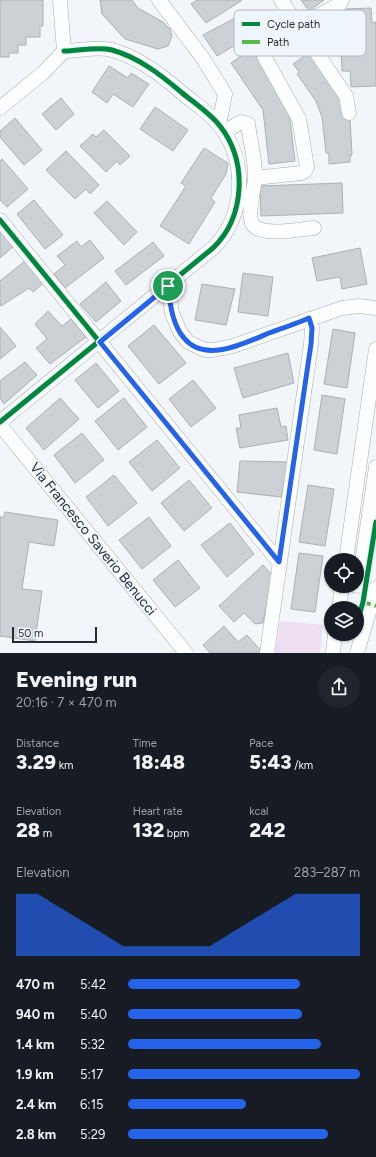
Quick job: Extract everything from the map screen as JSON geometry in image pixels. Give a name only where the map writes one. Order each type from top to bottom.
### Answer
[{"type":"street","points":[[60,0],[64,51]]},
{"type":"street","points":[[159,0],[202,57],[225,94],[222,128]]},
{"type":"street","points":[[280,0],[287,10]]},
{"type":"street","points":[[328,10],[340,4],[342,0]]},
{"type":"street","points":[[0,108],[43,73],[64,51],[100,48],[111,50],[131,57],[153,70],[222,128],[233,149],[239,170],[240,188],[236,208],[228,228],[216,245],[100,342],[0,422]]},
{"type":"street","points":[[255,178],[301,173],[305,171],[307,167],[299,119],[264,56]]},
{"type":"street","points":[[320,56],[346,96],[349,113]]},
{"type":"street","points":[[222,128],[241,122],[248,124],[255,178],[250,212],[252,224],[255,227],[268,231],[314,228]]},
{"type":"street","points":[[0,220],[279,562]]},
{"type":"street","points":[[168,286],[172,313],[180,332],[188,342],[205,350],[234,346],[309,318],[342,308],[360,306],[376,308]]},
{"type":"street","points":[[267,653],[311,344],[312,328],[309,318]]},
{"type":"street","points":[[347,553],[373,393],[376,349]]},
{"type":"street","name":"Via Francesco Saverio Benucci","points":[[0,426],[186,653]]},
{"type":"street","points":[[363,553],[376,467]]},
{"type":"street","points":[[357,653],[376,588]]},
{"type":"street","points":[[333,653],[334,641]]},
{"type":"shaded area","points":[[280,621],[323,625],[320,653],[275,653]]},
{"type":"building","points":[[0,0],[43,0],[43,26],[40,26],[40,37],[26,37],[26,45],[18,45],[18,53],[9,53],[9,57],[0,57]]},
{"type":"building","points":[[100,0],[132,0],[138,8],[163,22],[170,29],[172,36],[168,46],[158,49],[125,39],[102,14]]},
{"type":"building","points":[[197,0],[241,1],[206,23],[191,4]]},
{"type":"building","points":[[301,0],[324,0],[310,10],[308,10]]},
{"type":"building","points":[[371,8],[372,23],[376,22],[376,86],[351,87],[350,71],[342,71],[341,56],[366,56],[366,10],[346,9]]},
{"type":"building","points":[[234,19],[234,46],[217,56],[203,35]]},
{"type":"building","points":[[241,56],[256,56],[288,103],[295,161],[269,164],[263,110],[231,63]]},
{"type":"building","points":[[304,56],[314,56],[334,87],[341,102],[346,119],[350,119],[352,155],[350,156],[350,162],[329,164],[329,153],[326,153],[322,117],[316,101],[297,74],[299,72],[293,64]]},
{"type":"building","points":[[109,66],[128,78],[131,73],[149,84],[133,107],[113,94],[107,103],[92,92]]},
{"type":"building","points":[[61,98],[74,114],[56,130],[42,114]]},
{"type":"building","points":[[155,107],[188,130],[173,151],[140,129]]},
{"type":"building","points":[[15,118],[42,150],[24,165],[0,137],[0,131]]},
{"type":"building","points":[[104,130],[130,156],[120,165],[117,161],[106,172],[80,146],[93,134],[96,137]]},
{"type":"building","points":[[204,148],[228,163],[226,174],[211,198],[215,202],[189,244],[160,226],[186,186],[181,183]]},
{"type":"building","points":[[66,151],[99,185],[90,194],[86,189],[75,199],[46,170]]},
{"type":"building","points":[[2,159],[28,189],[7,207],[0,200],[0,161]]},
{"type":"building","points":[[342,183],[343,213],[261,216],[260,186]]},
{"type":"building","points":[[34,200],[63,235],[45,249],[17,214]]},
{"type":"building","points":[[107,201],[137,232],[124,245],[94,213]]},
{"type":"building","points":[[0,228],[15,245],[0,258]]},
{"type":"building","points":[[90,240],[104,258],[65,288],[54,274],[65,265],[57,256],[77,241],[81,247]]},
{"type":"building","points":[[153,242],[164,256],[126,285],[115,271]]},
{"type":"building","points":[[360,248],[367,284],[342,289],[340,277],[317,281],[312,258]]},
{"type":"building","points":[[26,260],[45,282],[33,292],[29,288],[1,306],[0,281]]},
{"type":"building","points":[[243,273],[273,277],[268,316],[238,312]]},
{"type":"building","points":[[106,282],[121,301],[96,322],[80,304]]},
{"type":"building","points":[[202,284],[235,289],[226,325],[195,320]]},
{"type":"building","points":[[48,311],[62,326],[71,319],[86,337],[50,364],[36,348],[47,339],[35,324]]},
{"type":"building","points":[[154,325],[186,363],[159,384],[128,346]]},
{"type":"building","points":[[0,327],[16,346],[0,359]]},
{"type":"building","points":[[333,329],[355,333],[347,388],[324,384]]},
{"type":"building","points":[[288,353],[294,383],[243,398],[234,368]]},
{"type":"building","points":[[25,362],[37,375],[4,404],[0,398],[0,381]]},
{"type":"building","points":[[96,363],[119,391],[98,408],[75,380]]},
{"type":"building","points":[[193,380],[216,408],[191,427],[169,399]]},
{"type":"building","points":[[322,395],[345,399],[337,454],[314,450]]},
{"type":"building","points":[[60,398],[79,419],[44,450],[26,428]]},
{"type":"building","points":[[124,398],[147,427],[118,450],[95,421]]},
{"type":"building","points":[[277,408],[281,427],[286,426],[288,440],[240,448],[236,428],[241,428],[239,415]]},
{"type":"building","points":[[82,433],[104,460],[75,483],[54,455]]},
{"type":"building","points":[[157,440],[180,468],[152,491],[129,462]]},
{"type":"building","points":[[240,461],[289,462],[281,497],[237,492]]},
{"type":"building","points":[[114,475],[137,503],[108,526],[86,497]]},
{"type":"building","points":[[189,480],[212,508],[184,531],[161,503]]},
{"type":"building","points":[[308,485],[334,489],[325,546],[299,542]]},
{"type":"building","points":[[5,512],[58,520],[54,546],[29,542],[22,589],[42,591],[35,641],[0,636],[0,517],[4,517]]},
{"type":"building","points":[[149,517],[171,546],[142,569],[119,540]]},
{"type":"building","points":[[230,523],[254,554],[227,577],[201,545]]},
{"type":"building","points":[[299,553],[323,556],[315,612],[291,609]]},
{"type":"building","points":[[178,560],[200,588],[175,607],[153,580]]},
{"type":"building","points":[[263,565],[272,575],[263,623],[255,624],[244,613],[234,622],[219,606]]},
{"type":"building","points":[[224,626],[238,642],[247,635],[263,653],[210,653],[203,645]]},
{"type":"marked path","points":[[364,602],[376,606]]},
{"type":"cycle path","points":[[0,422],[213,248],[224,235],[232,221],[237,205],[239,172],[235,156],[229,140],[220,126],[207,112],[157,73],[122,53],[106,49],[64,51]]},
{"type":"cycle path","points":[[0,220],[279,562]]},
{"type":"cycle path","points":[[363,601],[376,522]]},
{"type":"route","points":[[168,286],[172,313],[180,332],[192,345],[205,350],[223,349],[244,343],[309,318],[312,328],[311,344],[279,562],[100,342],[168,286]]}]
